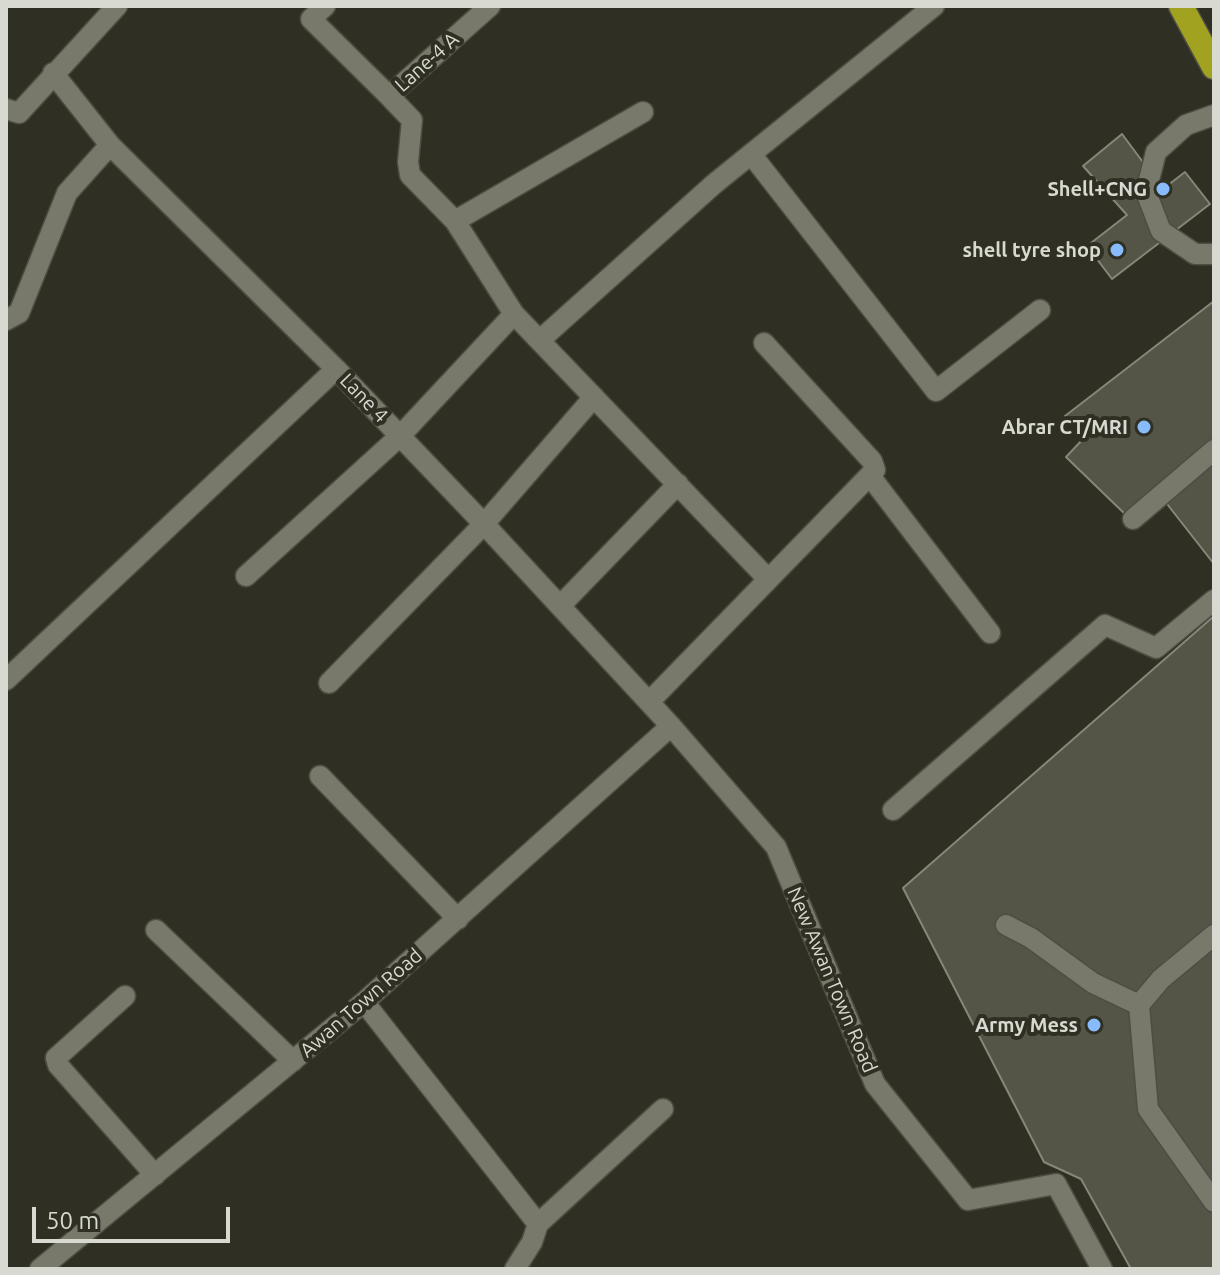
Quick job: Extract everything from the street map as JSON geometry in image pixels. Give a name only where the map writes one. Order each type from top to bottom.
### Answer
[{"type":"highway","points":[[1181,6],[1214,67]]},
{"type":"street","points":[[6,109],[19,113],[117,6]]},
{"type":"street","name":"Lane-4 A","points":[[325,6],[311,19],[389,96],[490,6]]},
{"type":"street","points":[[540,340],[751,154],[934,6]]},
{"type":"street","name":"Lane 4","points":[[53,73],[110,145],[336,369],[671,726]]},
{"type":"street","points":[[389,96],[412,120],[408,162],[410,175],[455,221],[514,314],[767,578]]},
{"type":"street","points":[[455,221],[643,112]]},
{"type":"street","points":[[1214,115],[1186,125],[1156,152],[1146,192],[1161,231],[1195,254],[1214,254]]},
{"type":"street","points":[[6,320],[19,313],[67,193],[110,145]]},
{"type":"street","points":[[751,154],[936,391],[1040,310]]},
{"type":"street","points":[[246,576],[400,436],[514,314]]},
{"type":"street","points":[[649,702],[875,470],[872,461],[764,343]]},
{"type":"street","points":[[6,680],[336,369]]},
{"type":"street","points":[[329,683],[484,524],[594,397]]},
{"type":"street","points":[[1133,519],[1214,450]]},
{"type":"street","points":[[870,476],[990,633]]},
{"type":"street","points":[[560,606],[678,484]]},
{"type":"street","points":[[893,810],[1105,625],[1156,648],[1214,600]]},
{"type":"street","name":"Awan Town Road","points":[[40,1269],[364,1002],[671,726]]},
{"type":"street","name":"New Awan Town Road","points":[[671,726],[776,847],[875,1084],[968,1200],[976,1201],[1056,1184],[1102,1269]]},
{"type":"street","points":[[320,776],[458,919]]},
{"type":"street","points":[[1006,925],[1031,938],[1093,983],[1139,1005]]},
{"type":"street","points":[[156,930],[293,1061]]},
{"type":"street","points":[[1214,935],[1161,979],[1139,1005],[1148,1109],[1214,1202]]},
{"type":"street","points":[[125,996],[56,1058],[58,1065],[155,1175]]},
{"type":"street","points":[[364,1002],[538,1224]]},
{"type":"street","points":[[515,1269],[532,1242],[538,1224],[663,1109]]},
{"type":"building","points":[[1122,134],[1163,189],[1185,172],[1210,204],[1112,279],[1087,246],[1127,215],[1083,166]]},
{"type":"building","name":"Abrar CT/MRI","points":[[1214,301],[1214,564],[1160,495],[1128,517],[1066,457],[1083,439],[1065,416]]},
{"type":"building","name":"Army Mess","points":[[1214,616],[1214,1269],[1131,1269],[1081,1179],[1044,1162],[903,888]]},
{"type":"place","name":"Shell+CNG","points":[[1163,189]]},
{"type":"place","name":"shell tyre shop","points":[[1117,250]]},
{"type":"place","name":"Abrar CT/MRI","points":[[1144,427]]},
{"type":"place","name":"Army Mess","points":[[1094,1025]]}]
